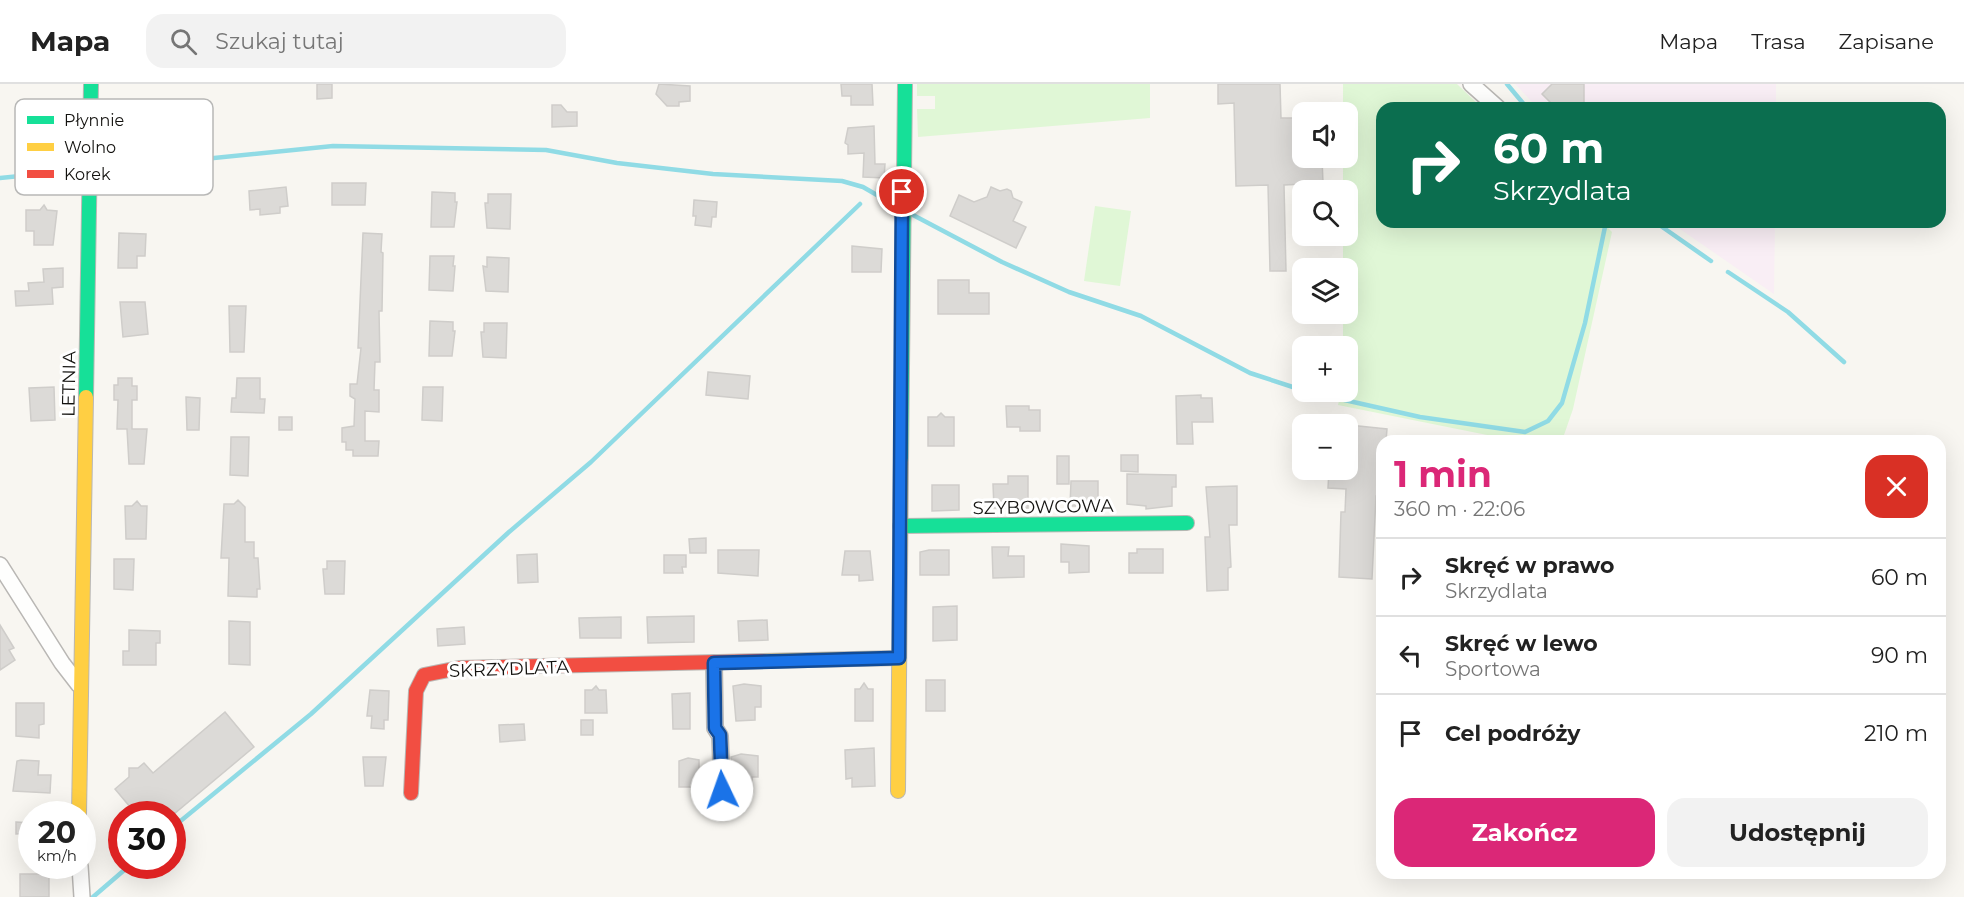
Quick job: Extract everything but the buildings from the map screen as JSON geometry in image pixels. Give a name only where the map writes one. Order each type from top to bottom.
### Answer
[{"type":"street","name":"LETNIA","points":[[91,84],[91,99]]},
{"type":"street","points":[[898,791],[904,84]]},
{"type":"street","points":[[1471,84],[1491,102]]},
{"type":"street","name":"LETNIA","points":[[79,801],[79,685],[84,549],[89,195]]},
{"type":"street","name":"SZYBOWCOWA","points":[[900,526],[1187,523]]},
{"type":"street","points":[[0,565],[62,663],[79,685]]},
{"type":"street","name":"SKRZYDLATA","points":[[411,793],[416,691],[424,675],[459,668],[899,658]]},
{"type":"street","points":[[714,663],[715,728],[720,735],[722,790]]},
{"type":"street","points":[[81,879],[82,897]]},
{"type":"shaded area","points":[[1515,84],[1776,84],[1776,102],[1532,102]]},
{"type":"shaded area","points":[[1679,228],[1775,228],[1774,294]]},
{"type":"green space","points":[[917,84],[1150,84],[1150,118],[918,137],[917,109],[935,109],[935,96],[917,96]]},
{"type":"green space","points":[[1343,84],[1457,84],[1476,102],[1376,102],[1376,228],[1608,228],[1612,232],[1573,409],[1564,435],[1487,435],[1338,405],[1339,402],[1358,402],[1358,336],[1343,336],[1343,324],[1358,324],[1358,258],[1343,258],[1343,246],[1358,246],[1358,180],[1343,180],[1343,168],[1358,168],[1358,102],[1343,102]]},
{"type":"green space","points":[[1095,206],[1131,211],[1120,286],[1084,281]]},
{"type":"waterway","points":[[1507,84],[1522,102]]},
{"type":"waterway","points":[[213,158],[333,146],[546,150],[617,163],[713,174],[842,181],[863,187],[889,202]]},
{"type":"waterway","points":[[0,178],[15,176]]},
{"type":"waterway","points":[[186,817],[311,714],[509,532],[591,462],[860,204]]},
{"type":"waterway","points":[[913,215],[1002,262],[1069,292],[1141,316],[1250,373],[1292,387]]},
{"type":"waterway","points":[[1353,402],[1420,417],[1525,432],[1548,421],[1562,403],[1585,323],[1605,228]]},
{"type":"waterway","points":[[1664,228],[1711,261]]},
{"type":"waterway","points":[[1728,272],[1788,312],[1844,362]]},
{"type":"waterway","points":[[93,897],[114,879]]},
{"type":"traffic: fast","points":[[91,84],[91,99]]},
{"type":"traffic: fast","points":[[901,462],[905,84]]},
{"type":"traffic: fast","points":[[86,397],[89,195]]},
{"type":"traffic: fast","points":[[900,526],[1187,523]]},
{"type":"traffic: slow","points":[[79,801],[86,397]]},
{"type":"traffic: slow","points":[[898,791],[901,462]]},
{"type":"traffic: slow","points":[[763,661],[899,658]]},
{"type":"traffic: jam","points":[[411,793],[416,691],[424,675],[459,668],[763,661]]},
{"type":"route","points":[[722,790],[720,735],[715,728],[714,663],[899,658],[902,192]]}]
